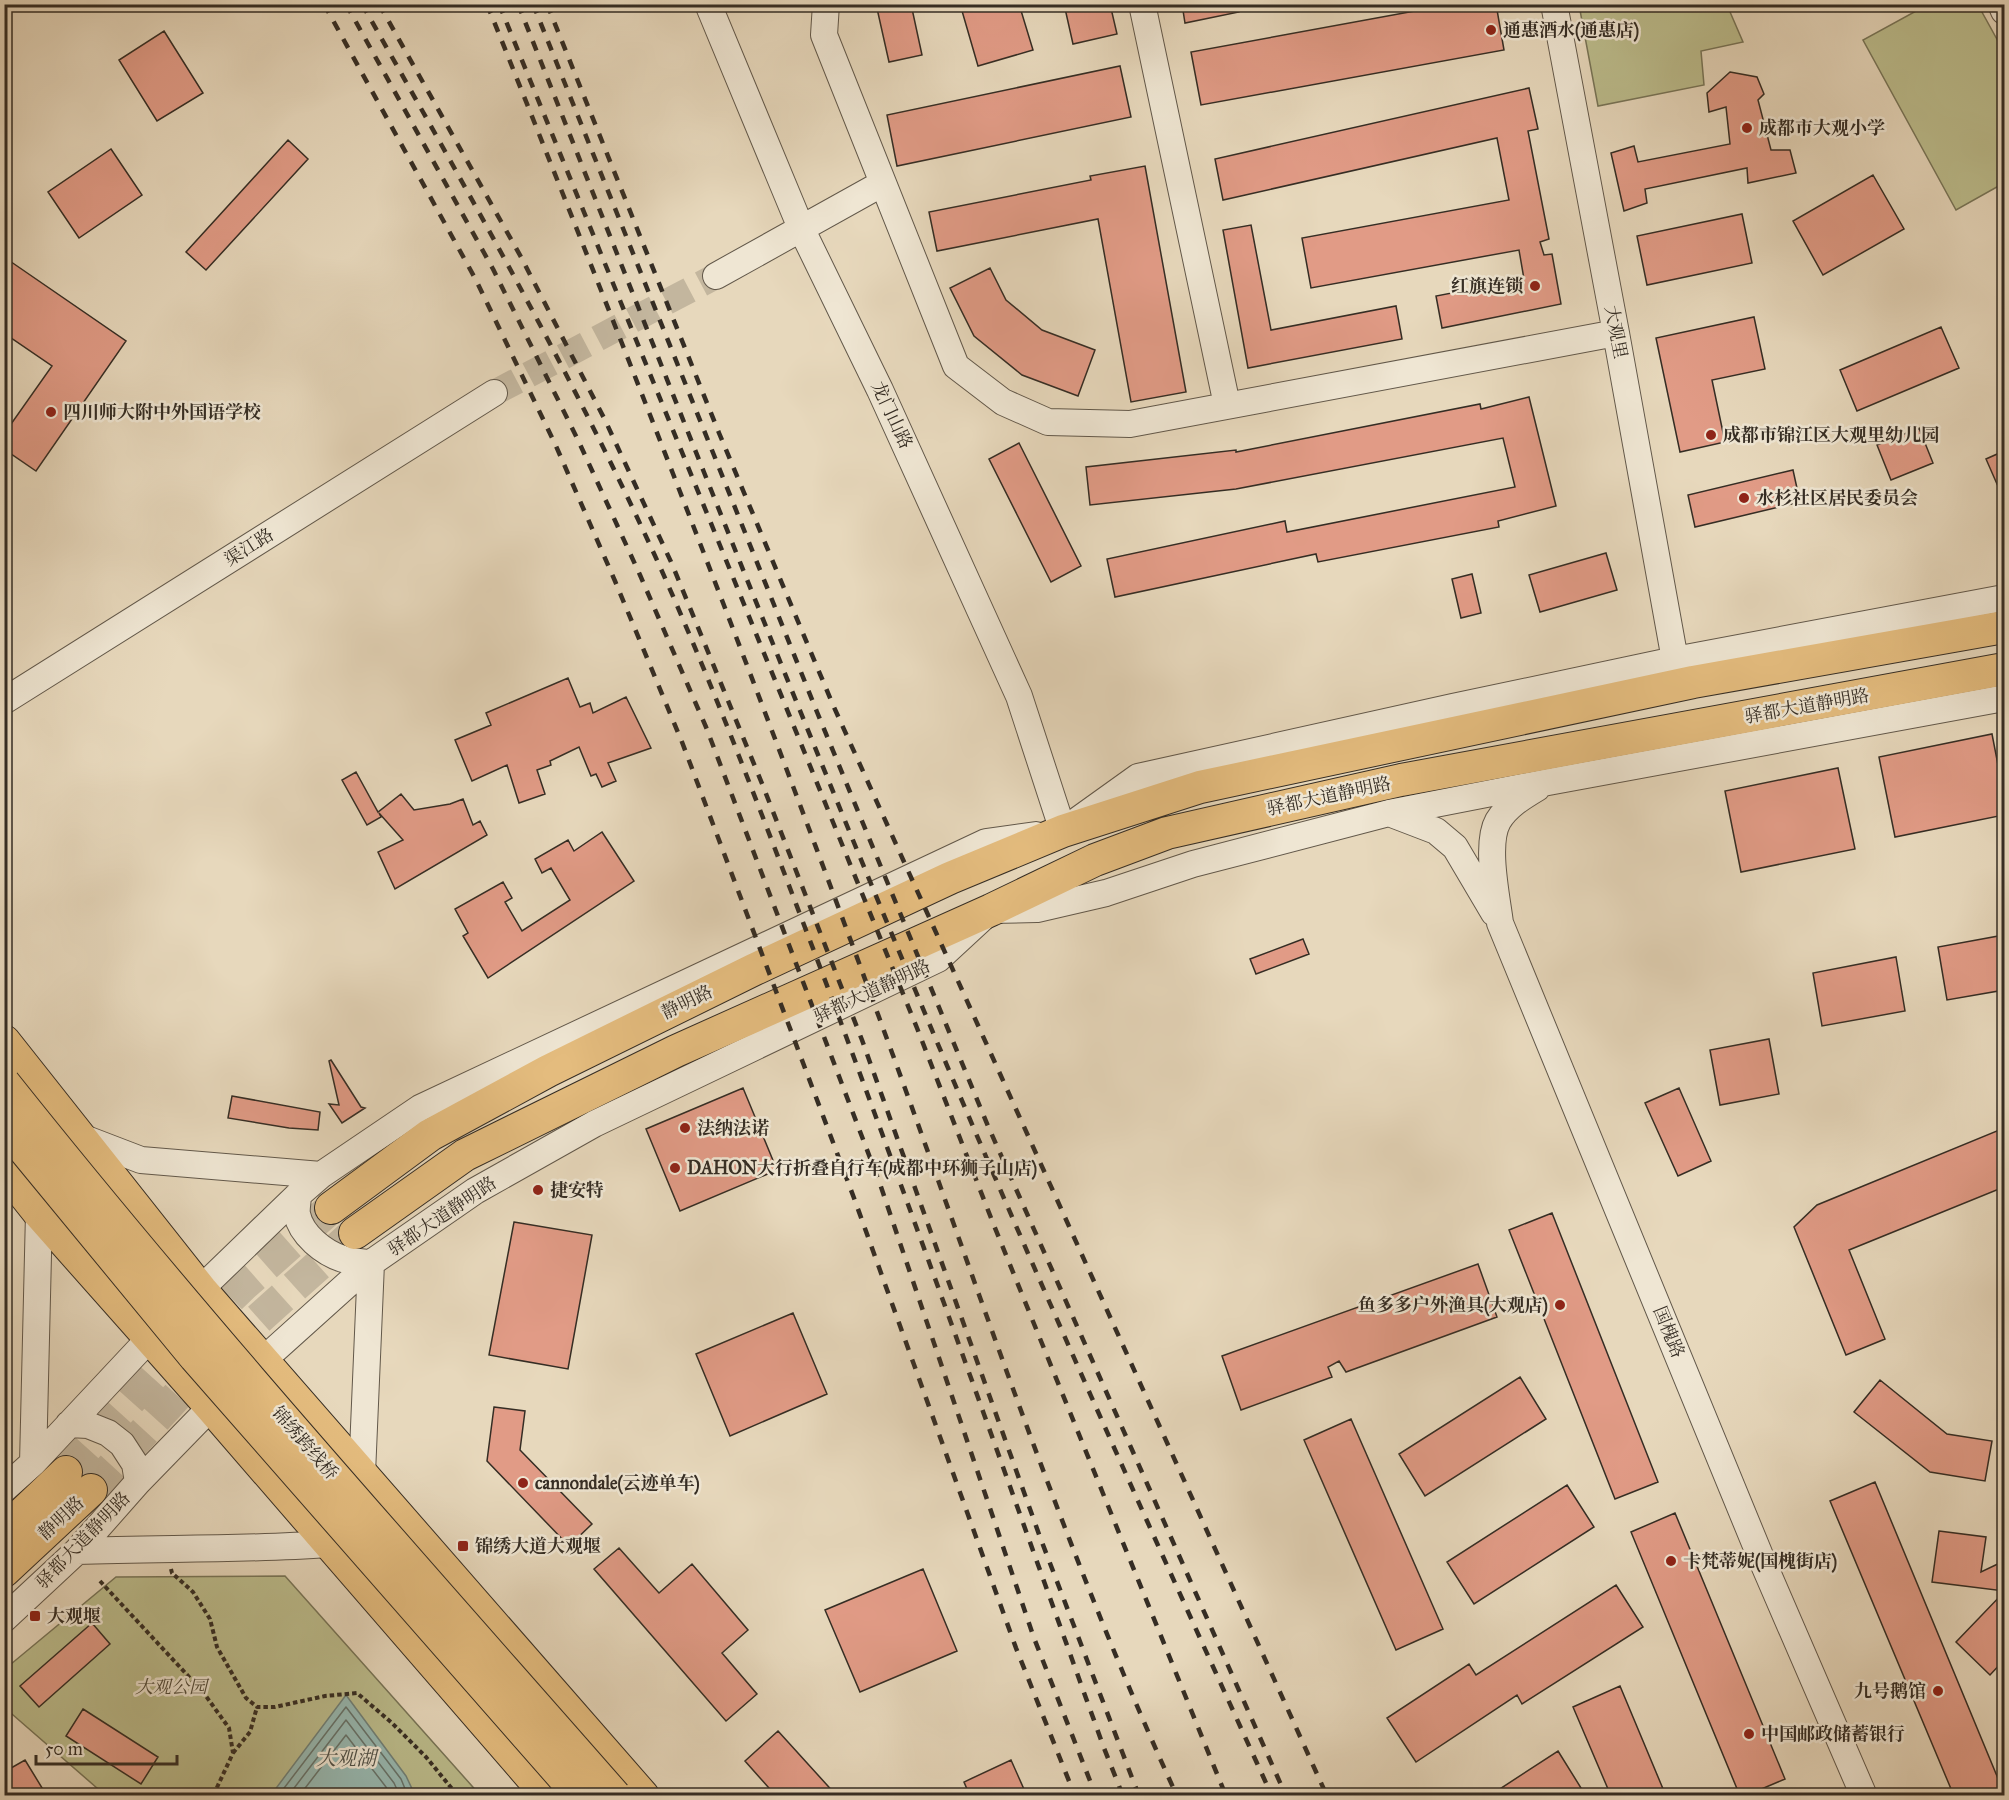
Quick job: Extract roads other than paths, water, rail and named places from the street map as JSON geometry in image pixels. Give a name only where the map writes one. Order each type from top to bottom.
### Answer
[{"type":"main road","name":"驿都大道静明路","points":[[1063,831],[1212,785],[1693,682],[2004,627]]},
{"type":"main road","name":"驿都大道静明路","points":[[992,910],[1095,860],[1167,832],[1212,821],[1401,780],[2004,669]]},
{"type":"main road","name":"静明路","points":[[331,1208],[430,1135],[548,1071],[753,970],[940,883],[1063,831]]},
{"type":"main road","points":[[355,1233],[465,1155],[676,1051],[992,910]]},
{"type":"main road","points":[[4,1041],[201,1290],[261,1361],[643,1796]]},
{"type":"main road","name":"锦绣跨线桥","points":[[4,1083],[215,1340],[615,1796]]},
{"type":"main road","name":"锦绣跨线桥","points":[[4,1125],[195,1357],[580,1796]]},
{"type":"main road","points":[[4,1169],[39,1213],[211,1407],[548,1796]]},
{"type":"main road","name":"静明路","points":[[4,1531],[79,1481],[4,1571]]},
{"type":"street","name":"龙门山路","points":[[708,4],[801,228],[880,390],[1019,696],[1063,831]]},
{"type":"street","points":[[826,4],[824,35],[956,366],[1003,402],[1048,422],[1130,424],[1617,333]]},
{"type":"street","points":[[1142,4],[1227,405]]},
{"type":"street","name":"大观里","points":[[1554,4],[1676,660]]},
{"type":"street","points":[[2001,4],[2004,11]]},
{"type":"street","points":[[716,276],[883,183]]},
{"type":"street","name":"渠江路","points":[[4,701],[494,393]]},
{"type":"street","points":[[1063,831],[1138,777],[1464,704],[1676,660],[2004,597]]},
{"type":"street","points":[[992,910],[1037,909],[1106,892],[1193,864],[1389,813],[2004,698]]},
{"type":"street","name":"国槐路","points":[[1548,782],[1517,800],[1498,822],[1493,842],[1492,863],[1500,923],[1761,1558],[1864,1796]]},
{"type":"street","points":[[1389,813],[1436,831],[1455,847],[1500,923]]},
{"type":"street","name":"驿都大道静明路","points":[[4,1490],[33,1463],[150,1338],[298,1196],[321,1175],[420,1108],[986,842],[1063,831]]},
{"type":"street","name":"驿都大道静明路","points":[[4,1619],[77,1551],[138,1482],[211,1407],[371,1263],[475,1191],[594,1124],[938,959],[992,910]]},
{"type":"street","points":[[81,1137],[141,1160],[321,1175]]},
{"type":"street","points":[[298,1196],[297,1214],[311,1240],[343,1260],[371,1263],[362,1474]]},
{"type":"street","points":[[33,1463],[39,1213]]},
{"type":"street","points":[[69,1424],[88,1425],[108,1433],[122,1444],[135,1464],[138,1482]]},
{"type":"street","points":[[77,1551],[275,1548],[328,1544]]},
{"type":"water","name":"大观湖","points":[[346,1695],[406,1776],[415,1795],[271,1795]]},
{"type":"tunnel","points":[[494,393],[716,276]]},
{"type":"tunnel","points":[[66,1472],[173,1353],[245,1284],[331,1208]]},
{"type":"tunnel","points":[[91,1490],[195,1376],[352,1235]]},
{"type":"railway","points":[[324,4],[476,280],[556,446],[615,581],[682,742],[854,1198],[1016,1648],[1075,1796]]},
{"type":"railway","points":[[346,4],[493,269],[578,440],[706,727],[880,1184],[1034,1638],[1096,1796]]},
{"type":"railway","points":[[362,4],[480,213],[555,354],[627,497],[682,617],[742,763],[854,1057],[1123,1796]]},
{"type":"railway","points":[[379,4],[521,257],[605,420],[672,564],[763,786],[862,1040],[1040,1537],[1139,1796]]},
{"type":"railway","points":[[487,4],[641,391],[790,779],[1060,1515],[1097,1610],[1177,1796]]},
{"type":"railway","points":[[499,4],[917,1028],[993,1223],[1226,1796]]},
{"type":"railway","points":[[518,4],[764,623],[916,992],[1046,1295],[1272,1796]]},
{"type":"railway","points":[[533,4],[817,712],[988,1126],[1286,1796]]},
{"type":"railway","points":[[547,4],[719,433],[833,705],[1327,1796]]},
{"type":"place","name":"通惠酒水(通惠店)","points":[[1491,30]]},
{"type":"place","name":"成都市大观小学","points":[[1747,128]]},
{"type":"place","name":"红旗连锁","points":[[1535,286]]},
{"type":"place","name":"四川师大附中外国语学校","points":[[51,412]]},
{"type":"place","name":"成都市锦江区大观里幼儿园","points":[[1711,435]]},
{"type":"place","name":"水杉社区居民委员会","points":[[1744,498]]},
{"type":"place","name":"法纳法诺","points":[[685,1128]]},
{"type":"place","name":"DAHON大行折叠自行车(成都中环狮子山店)","points":[[675,1168]]},
{"type":"place","name":"捷安特","points":[[538,1190]]},
{"type":"place","name":"鱼多多户外渔具(大观店)","points":[[1560,1305]]},
{"type":"place","name":"cannondale(云迹单车)","points":[[523,1483]]},
{"type":"place","name":"锦绣大道大观堰","points":[[463,1546]]},
{"type":"place","name":"卡梵蒂妮(国槐街店)","points":[[1671,1561]]},
{"type":"place","name":"大观堰","points":[[35,1616]]},
{"type":"place","name":"九号鹅馆","points":[[1938,1691]]},
{"type":"place","name":"中国邮政储蓄银行","points":[[1749,1734]]},
{"type":"park label","name":"大观公园","points":[[171,1687]]}]
